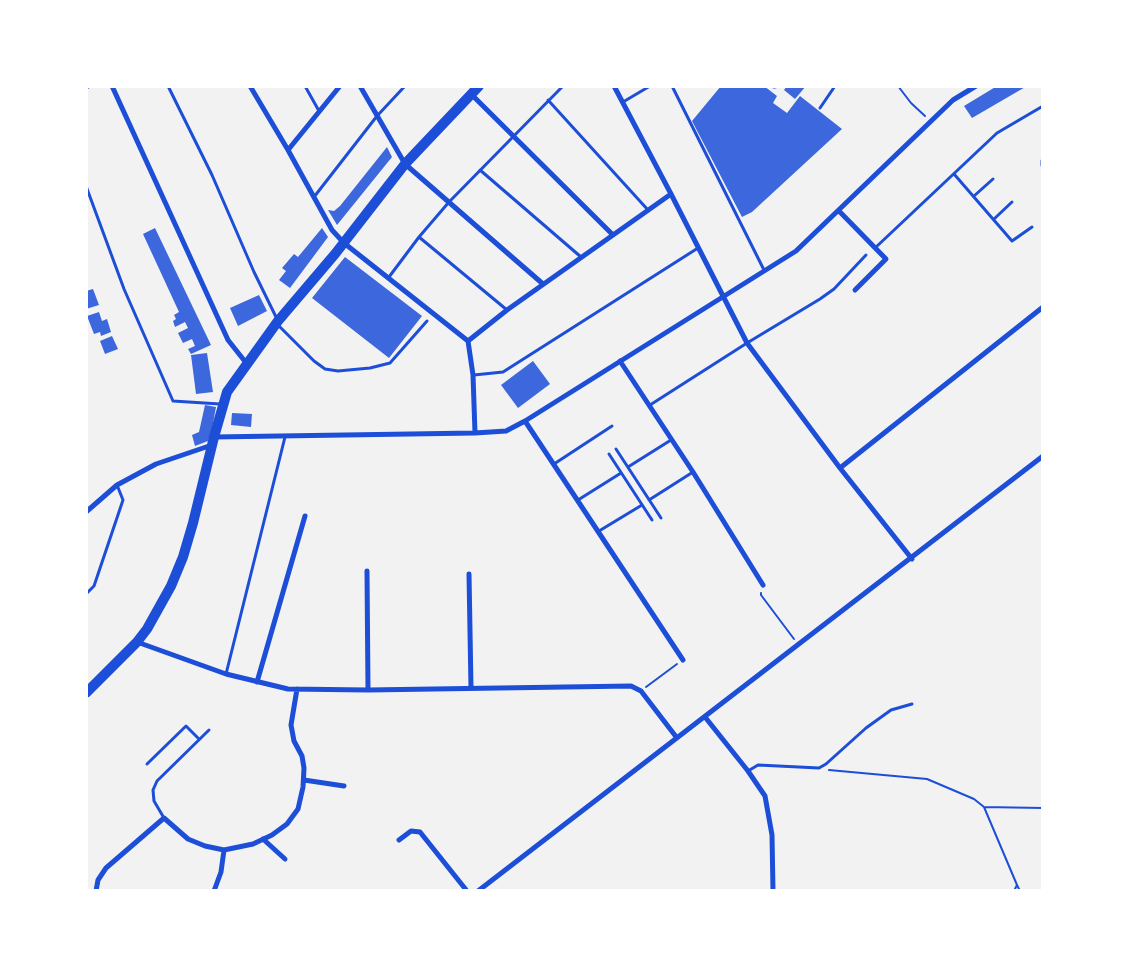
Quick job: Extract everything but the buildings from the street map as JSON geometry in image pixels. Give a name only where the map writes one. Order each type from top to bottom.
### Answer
[{"type":"main road","points":[[86,693],[137,642],[159,610],[178,572],[193,523],[227,392],[278,322],[344,243],[405,164],[475,90]]},
{"type":"street","points":[[112,86],[228,340],[247,365]]},
{"type":"street","points":[[250,86],[332,230],[344,243],[468,341],[473,375],[475,433]]},
{"type":"street","points":[[288,150],[340,86]]},
{"type":"street","points":[[360,86],[405,164],[543,284]]},
{"type":"street","points":[[614,86],[747,343],[840,468],[912,559]]},
{"type":"street","points":[[86,512],[117,485],[156,464],[213,441],[285,436],[506,431],[723,298],[796,250],[839,211],[953,100],[976,86]]},
{"type":"street","points":[[475,90],[513,136],[613,235]]},
{"type":"street","points":[[1043,160],[1043,165]]},
{"type":"street","points":[[468,341],[507,310],[671,194]]},
{"type":"street","points":[[839,211],[886,259],[855,290]]},
{"type":"street","points":[[840,468],[1043,307]]},
{"type":"street","points":[[620,361],[693,472],[762,584]]},
{"type":"street","points":[[525,421],[683,660]]},
{"type":"street","points":[[478,891],[912,559],[1043,456]]},
{"type":"street","points":[[257,682],[305,516]]},
{"type":"street","points":[[367,571],[368,690]]},
{"type":"street","points":[[469,574],[471,688]]},
{"type":"street","points":[[137,642],[226,674],[288,689],[368,690],[631,686],[641,690],[677,738]]},
{"type":"street","points":[[96,891],[98,880],[106,868],[164,818],[188,839],[205,846],[224,850],[253,844],[287,824],[298,809],[304,780],[302,756],[294,741],[291,726],[298,689]]},
{"type":"street","points":[[705,717],[748,771],[765,796],[772,835],[773,891]]},
{"type":"street","points":[[304,780],[344,786]]},
{"type":"street","points":[[399,840],[411,831],[420,832],[467,891]]},
{"type":"street","points":[[263,839],[286,859]]},
{"type":"street","points":[[214,891],[221,872],[224,850]]},
{"type":"lane","points":[[168,86],[212,175],[278,322],[314,361],[325,369],[338,371],[370,368],[390,363],[427,321]]},
{"type":"lane","points":[[304,86],[319,111]]},
{"type":"lane","points":[[314,197],[377,116],[405,86]]},
{"type":"lane","points":[[389,277],[419,237],[449,202],[563,86]]},
{"type":"lane","points":[[622,102],[650,86]]},
{"type":"lane","points":[[672,86],[764,270]]},
{"type":"lane","points":[[820,108],[835,86]]},
{"type":"lane","points":[[548,100],[648,210]]},
{"type":"lane","points":[[875,248],[997,132],[1043,106]]},
{"type":"lane","points":[[480,170],[581,258]]},
{"type":"lane","points":[[954,174],[1012,241],[1032,227]]},
{"type":"lane","points":[[974,196],[993,179]]},
{"type":"lane","points":[[86,186],[124,289],[173,400],[224,404]]},
{"type":"lane","points":[[994,219],[1012,202]]},
{"type":"lane","points":[[419,237],[507,310]]},
{"type":"lane","points":[[473,375],[503,372],[698,248]]},
{"type":"lane","points":[[650,406],[834,289],[866,255]]},
{"type":"lane","points":[[554,464],[612,426]]},
{"type":"lane","points":[[226,674],[285,436]]},
{"type":"lane","points":[[628,468],[672,440]]},
{"type":"lane","points":[[616,449],[661,518]]},
{"type":"lane","points":[[609,454],[652,520]]},
{"type":"lane","points":[[649,500],[693,472]]},
{"type":"lane","points":[[578,500],[621,473]]},
{"type":"lane","points":[[86,594],[94,586],[123,500],[117,485]]},
{"type":"lane","points":[[599,532],[642,505]]},
{"type":"lane","points":[[748,771],[758,765],[819,768],[866,728],[891,710],[912,704]]},
{"type":"lane","points":[[147,764],[186,726],[199,739]]},
{"type":"lane","points":[[164,818],[154,801],[153,790],[157,781],[209,730]]},
{"type":"path","points":[[898,86],[911,103],[931,122]]},
{"type":"path","points":[[762,584],[760,595],[798,645]]},
{"type":"path","points":[[641,690],[683,660]]},
{"type":"path","points":[[819,768],[926,779],[974,799],[984,807],[1020,891]]},
{"type":"path","points":[[984,807],[1043,808]]},
{"type":"path","points":[[1014,891],[1017,886]]}]
